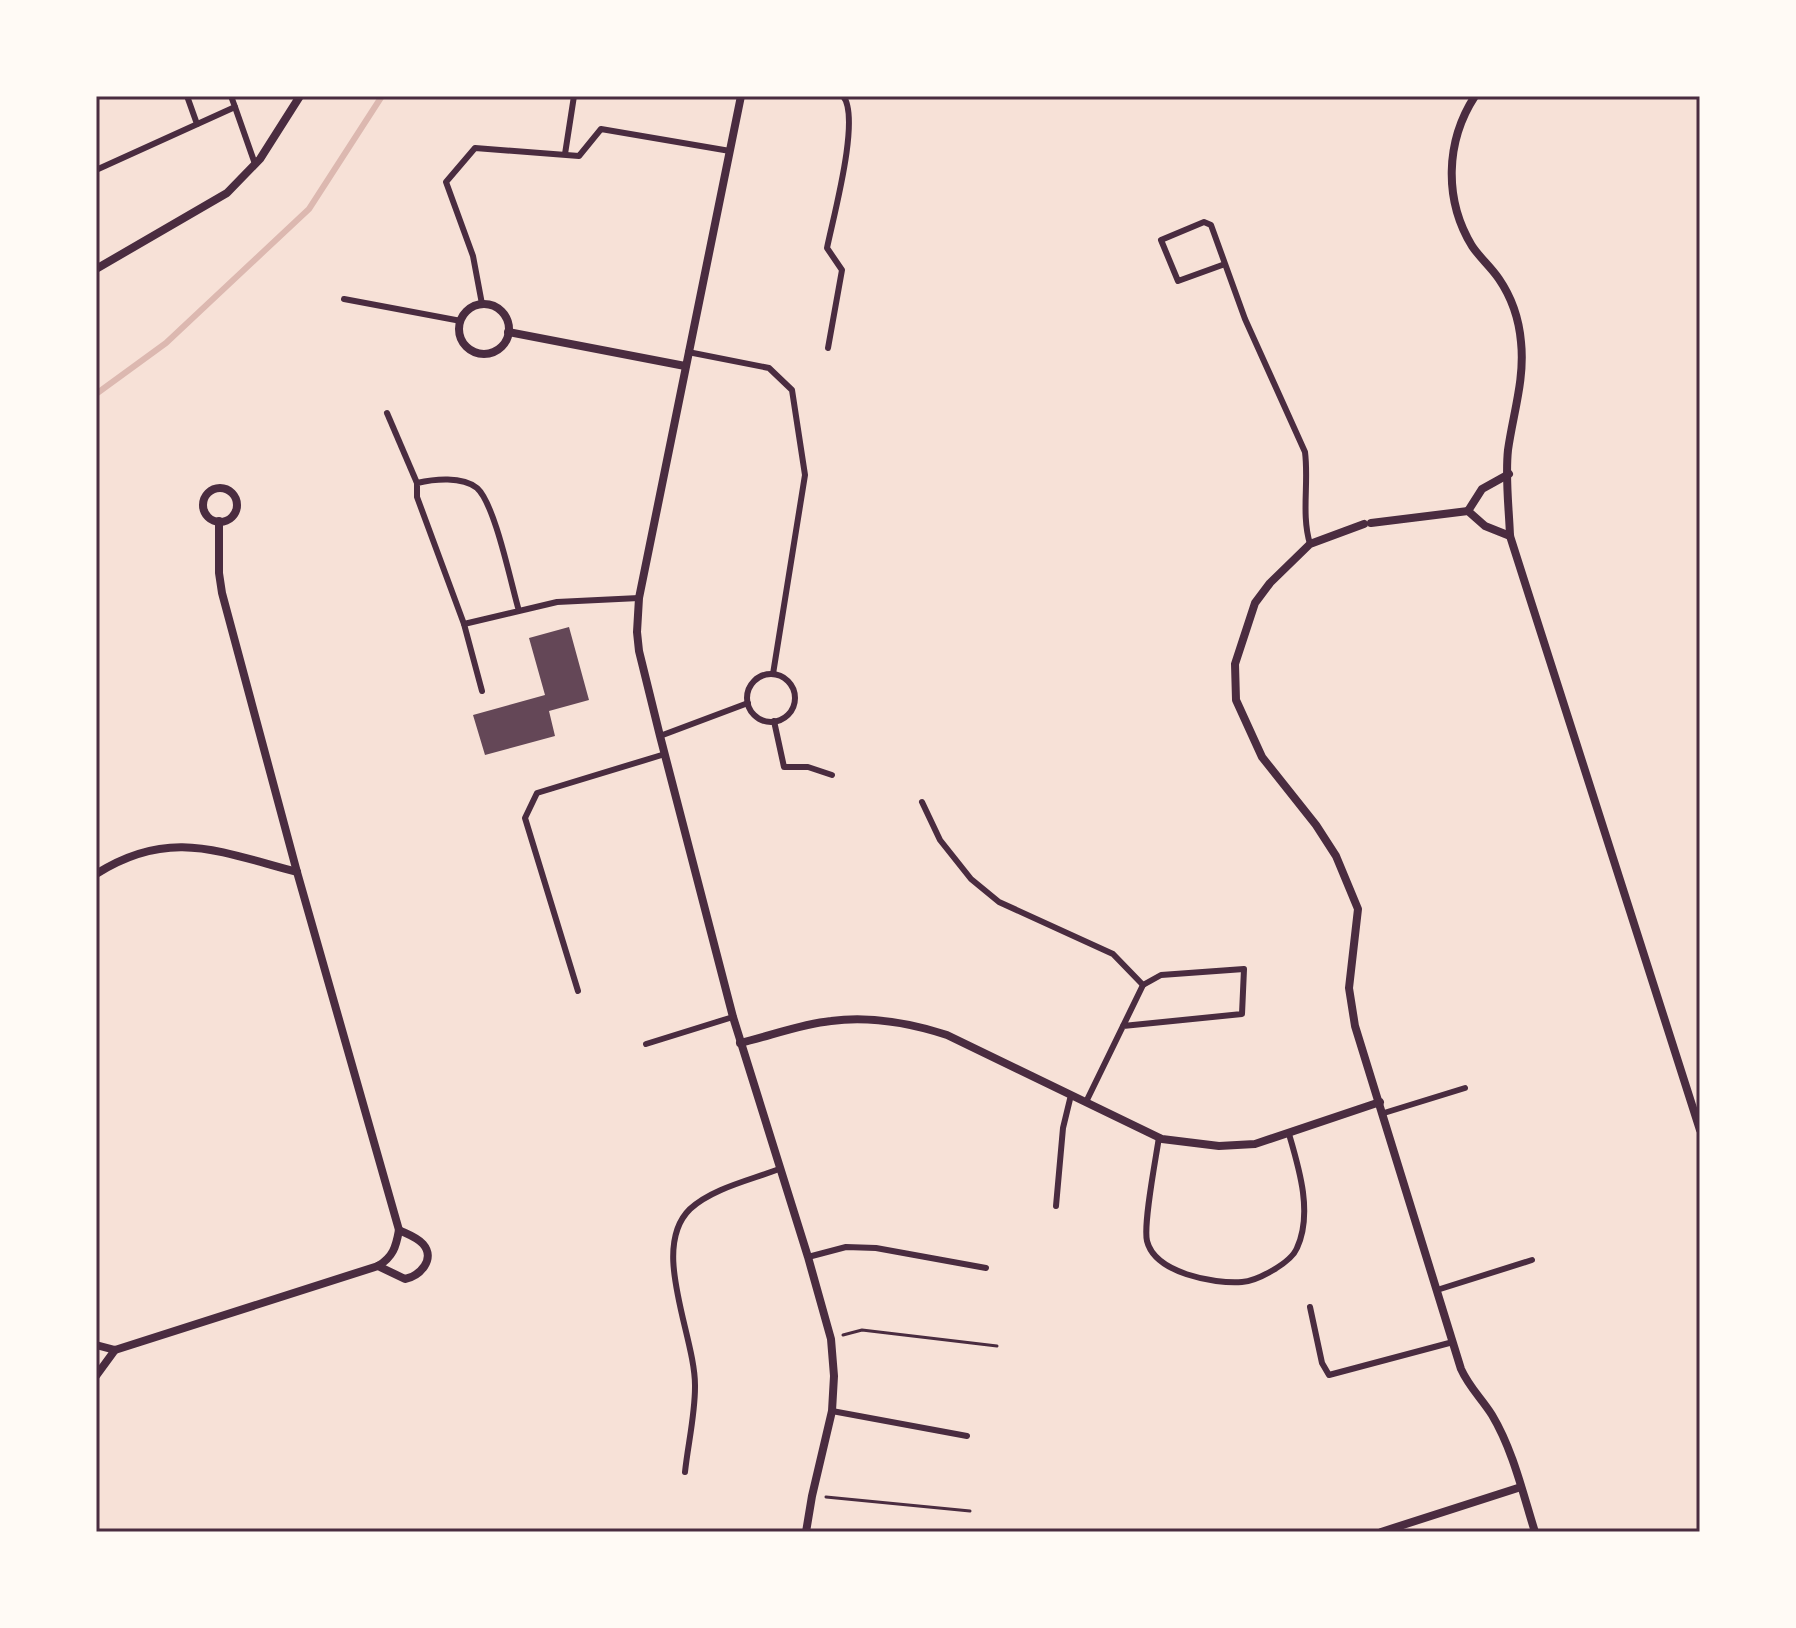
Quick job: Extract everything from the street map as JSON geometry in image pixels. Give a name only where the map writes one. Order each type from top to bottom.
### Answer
[{"type":"street","points":[[96,269],[227,193],[276,138],[300,96]]},
{"type":"street","points":[[741,96],[639,598],[637,632],[660,736],[740,1043],[831,1339],[834,1376],[832,1411],[806,1532]]},
{"type":"street","points":[[1475,96],[1460,126],[1453,152],[1451,182],[1456,213],[1473,247],[1499,279],[1514,305],[1521,337],[1523,364],[1508,455],[1510,536],[1700,1130]]},
{"type":"street","points":[[482,304],[500,309],[508,324],[506,340],[493,352],[476,352],[460,337],[461,321],[467,310],[482,304]]},
{"type":"street","points":[[508,332],[685,366]]},
{"type":"street","points":[[1468,511],[1482,489],[1509,474]]},
{"type":"street","points":[[220,488],[233,493],[237,504],[230,518],[219,521],[207,515],[203,504],[209,492],[220,488]]},
{"type":"street","points":[[1510,536],[1485,526],[1468,511],[1368,524],[1310,544],[1280,572],[1255,603],[1235,664],[1236,700],[1262,757],[1316,825],[1336,856],[1358,909],[1349,988],[1355,1026],[1453,1342],[1469,1386],[1491,1414],[1521,1487],[1535,1532]]},
{"type":"street","points":[[96,1345],[115,1350],[378,1266],[394,1253],[399,1230],[297,872],[222,593],[219,521]]},
{"type":"street","points":[[96,874],[120,859],[158,848],[196,847],[223,851],[297,872]]},
{"type":"street","points":[[740,1043],[830,1021],[865,1019],[918,1026],[947,1035],[1159,1137],[1219,1146],[1255,1144],[1380,1102]]},
{"type":"street","points":[[378,1266],[405,1279],[422,1271],[426,1264],[427,1248],[421,1240],[399,1230]]},
{"type":"street","points":[[96,1376],[115,1350]]},
{"type":"street","points":[[1381,1532],[1521,1487]]},
{"type":"lane","points":[[187,96],[197,124]]},
{"type":"lane","points":[[231,96],[255,164]]},
{"type":"lane","points":[[565,154],[574,96]]},
{"type":"lane","points":[[828,348],[842,270],[827,248],[850,135],[849,102],[843,96]]},
{"type":"lane","points":[[96,170],[235,107]]},
{"type":"lane","points":[[482,304],[473,256],[446,182],[475,148],[579,156],[601,129],[730,151]]},
{"type":"lane","points":[[1225,264],[1178,281],[1161,240],[1208,222],[1225,264],[1245,319],[1305,452],[1306,529],[1310,544]]},
{"type":"lane","points":[[344,299],[461,321]]},
{"type":"lane","points":[[688,352],[769,368],[792,390],[805,475],[773,674]]},
{"type":"lane","points":[[387,413],[417,483],[417,497],[464,624],[482,691]]},
{"type":"lane","points":[[417,483],[439,477],[475,486],[487,502],[519,611]]},
{"type":"lane","points":[[464,624],[557,602],[639,598]]},
{"type":"lane","points":[[773,674],[789,681],[795,695],[788,715],[774,721],[759,719],[748,703],[748,693],[761,676],[773,674]]},
{"type":"lane","points":[[660,736],[748,703]]},
{"type":"lane","points":[[774,721],[784,767],[808,767],[832,775]]},
{"type":"lane","points":[[578,991],[525,818],[537,793],[665,754]]},
{"type":"lane","points":[[922,802],[940,840],[971,879],[999,902],[1113,954],[1143,985]]},
{"type":"lane","points":[[1086,1102],[1123,1026],[1143,985],[1161,975],[1244,969],[1242,1014],[1123,1026]]},
{"type":"lane","points":[[646,1044],[733,1017]]},
{"type":"lane","points":[[1384,1113],[1465,1088]]},
{"type":"lane","points":[[1056,1206],[1063,1128],[1071,1095]]},
{"type":"lane","points":[[1159,1137],[1146,1240],[1154,1256],[1186,1276],[1241,1282],[1257,1279],[1277,1268],[1296,1251],[1304,1205],[1289,1134]]},
{"type":"lane","points":[[685,1472],[696,1385],[673,1257],[674,1232],[689,1210],[713,1194],[779,1169]]},
{"type":"lane","points":[[808,1257],[846,1247],[876,1248],[986,1268]]},
{"type":"lane","points":[[1437,1290],[1532,1260]]},
{"type":"lane","points":[[1310,1307],[1322,1363],[1329,1375],[1453,1342]]},
{"type":"lane","points":[[832,1411],[967,1436]]},
{"type":"path","points":[[831,1339],[862,1330],[997,1346]]},
{"type":"path","points":[[812,1496],[970,1511]]},
{"type":"building","points":[[569,627],[589,700],[549,711],[555,736],[485,755],[473,715],[545,695],[529,638]]},
{"type":"waterway","points":[[96,394],[166,343],[309,209],[382,96]]}]
